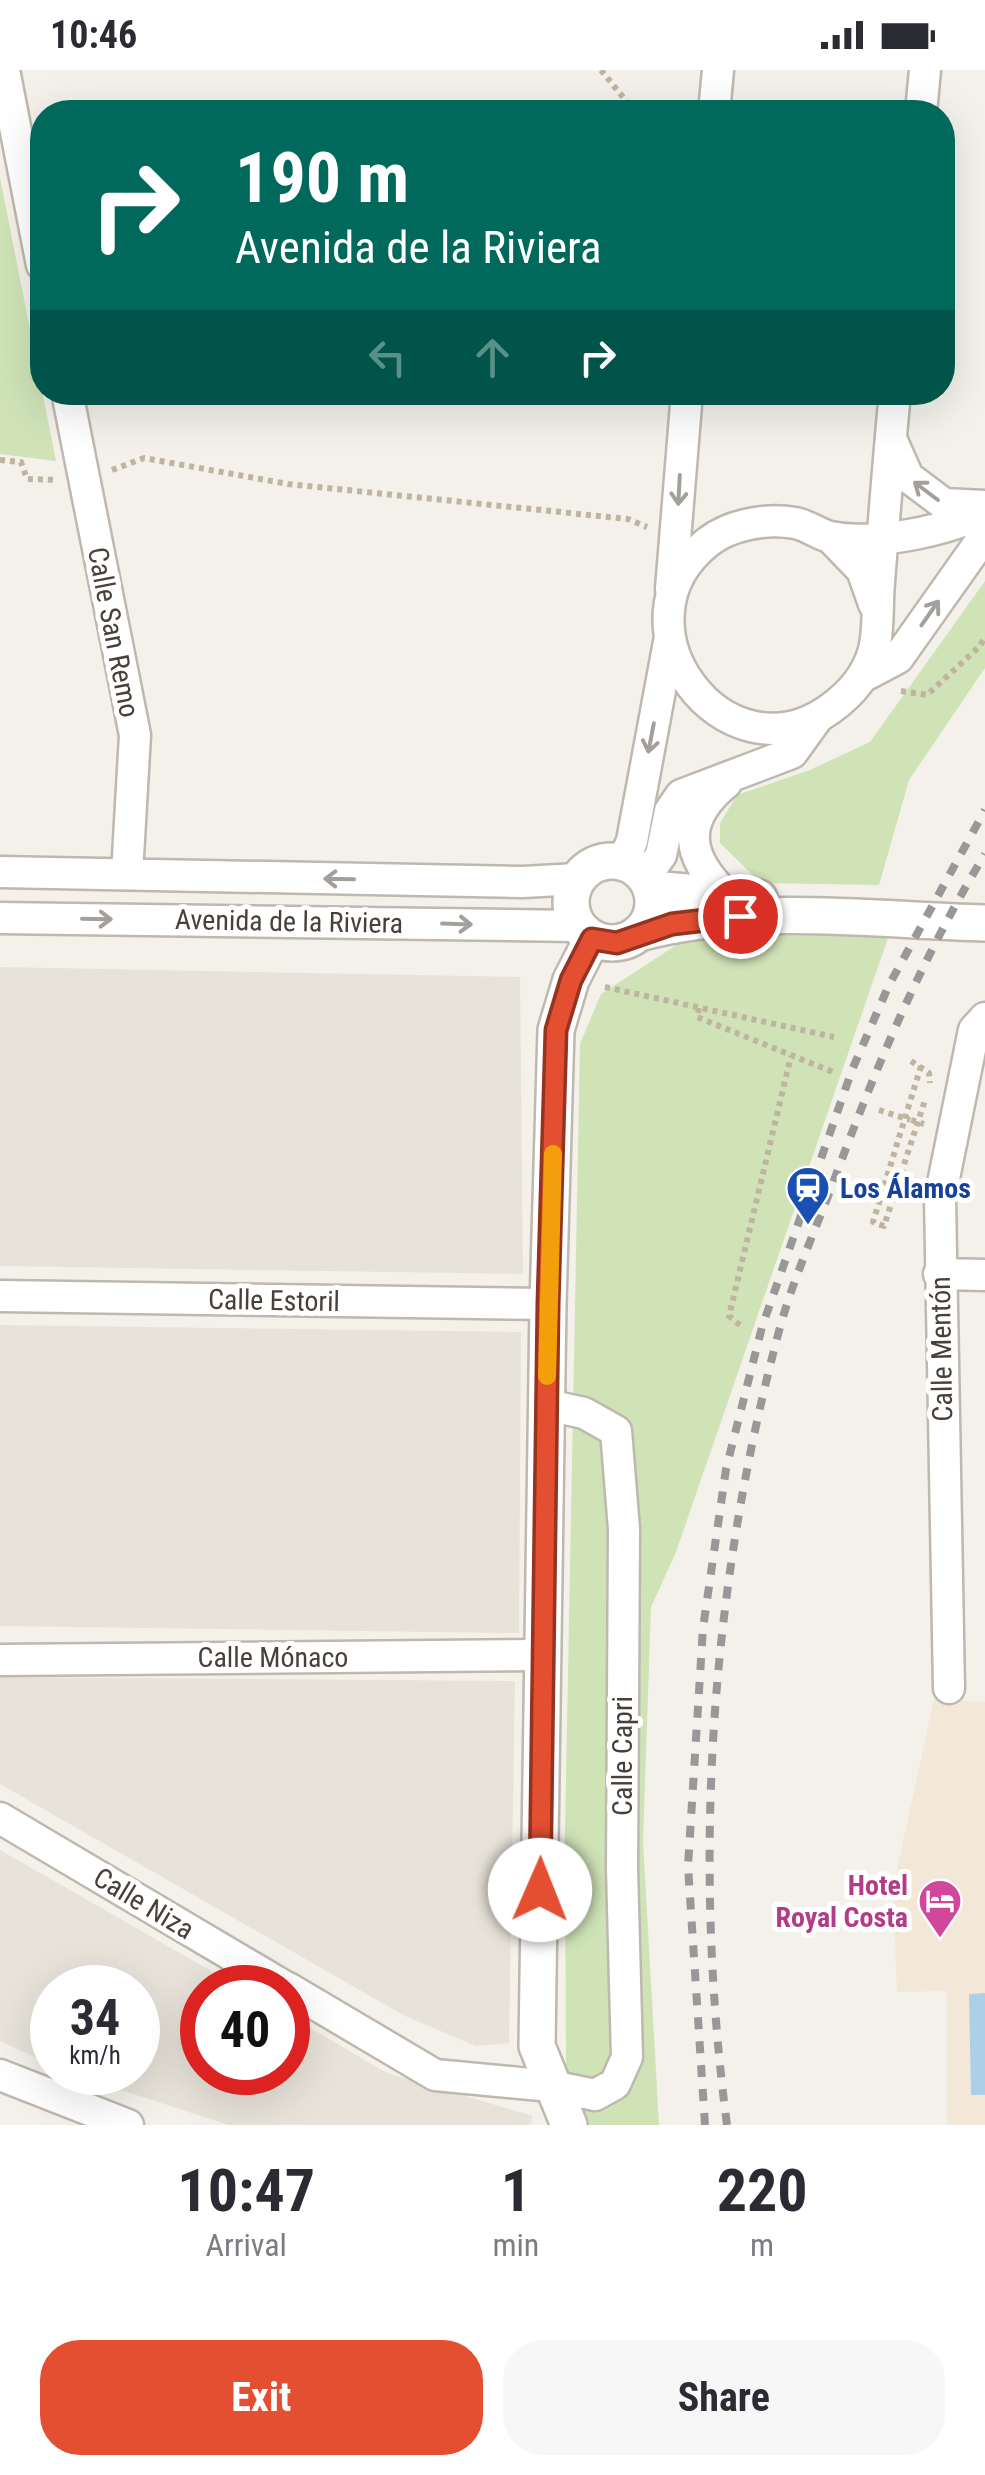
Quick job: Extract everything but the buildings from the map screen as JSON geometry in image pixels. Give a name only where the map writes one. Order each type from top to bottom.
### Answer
[{"type":"street","points":[[4,70],[30,204]]},
{"type":"street","points":[[715,100],[718,70]]},
{"type":"street","points":[[922,100],[925,70]]},
{"type":"street","name":"Calle San Remo","points":[[70,405],[134,735],[127,874]]},
{"type":"street","points":[[639,934],[652,913],[632,841],[669,642],[686,405]]},
{"type":"street","points":[[640,876],[661,855],[670,811],[681,795],[792,753],[818,718],[846,698],[862,678],[874,649],[894,405]]},
{"type":"street","points":[[892,440],[908,478],[944,504],[985,508]]},
{"type":"street","points":[[830,537],[882,538],[958,525],[985,508]]},
{"type":"street","points":[[669,611],[681,573],[709,541],[755,522],[797,522],[830,537],[862,570],[876,610]]},
{"type":"street","points":[[862,678],[898,658],[985,534]]},
{"type":"street","points":[[669,642],[688,686],[716,712],[751,726],[787,727],[818,718]]},
{"type":"street","points":[[727,896],[696,859],[694,824],[706,799],[736,774]]},
{"type":"street","points":[[569,2125],[568,2114],[550,2086],[537,2046],[556,1030],[585,932],[570,903],[577,879],[598,863],[727,896],[985,906]]},
{"type":"street","name":"Avenida de la Riviera","points":[[0,872],[523,882],[577,879]]},
{"type":"street","points":[[585,932],[617,943],[672,924],[740,916],[985,923]]},
{"type":"street","name":"Avenida de la Riviera","points":[[0,918],[585,932]]},
{"type":"street","name":"Calle Mentón","points":[[949,1688],[940,1198],[974,1030],[985,1018]]},
{"type":"street","points":[[939,1274],[985,1274]]},
{"type":"street","name":"Calle Estoril","points":[[0,1296],[548,1304]]},
{"type":"street","name":"Calle Capri","points":[[547,1405],[584,1413],[616,1431],[624,1529],[622,1869],[627,2057],[616,2084],[595,2096],[550,2086]]},
{"type":"street","name":"Calle Mónaco","points":[[0,1660],[546,1656]]},
{"type":"street","name":"Calle Niza","points":[[0,1818],[248,1965]]},
{"type":"street","name":"Calle Niza","points":[[310,2002],[435,2075],[550,2086]]},
{"type":"street","points":[[0,2076],[128,2125]]},
{"type":"path","points":[[601,70],[625,100]]},
{"type":"path","points":[[0,460],[21,462],[27,479],[85,482],[144,458],[288,484],[628,519],[675,538]]},
{"type":"path","points":[[571,980],[834,1037]]},
{"type":"path","points":[[698,1008],[697,1017],[832,1072]]},
{"type":"path","points":[[740,1325],[729,1316],[790,1056]]},
{"type":"path","points":[[911,1061],[922,1066],[929,1073],[930,1084],[884,1226],[873,1222],[909,1120],[922,1066]]},
{"type":"path","points":[[880,1110],[924,1124]]},
{"type":"shaded area","points":[[0,967],[520,977],[523,1274],[0,1266]]},
{"type":"shaded area","points":[[0,1325],[521,1332],[519,1633],[0,1626]]},
{"type":"shaded area","points":[[0,1677],[515,1681],[509,2043],[476,2046],[405,2016],[0,1784]]},
{"type":"shaded area","name":"Hotel Royal Costa","points":[[934,1699],[985,1702],[985,2125],[947,2125],[947,1991],[897,1992],[893,1888]]},
{"type":"shaded area","points":[[0,1850],[201,1965],[180,1965],[180,2095],[310,2095],[310,2028],[387,2073],[533,2116],[530,2125],[229,2125],[137,2095],[160,2095],[160,1965],[30,1965],[30,2055],[0,2041]]},
{"type":"green space","points":[[0,178],[30,330],[30,405],[45,405],[56,461],[0,454]]},
{"type":"green space","points":[[985,581],[985,668],[909,780],[879,885],[761,883],[720,843],[720,823],[737,795],[810,770],[870,742]]},
{"type":"green space","points":[[889,935],[676,1552],[651,1607],[643,1841],[659,2125],[579,2125],[566,2066],[565,1831],[580,1044],[601,994],[689,937]]},
{"type":"water","points":[[985,1993],[985,2095],[971,2095],[969,1994]]},
{"type":"railway","points":[[705,2125],[688,1866],[703,1628],[726,1469],[762,1327],[852,1070],[889,985],[985,810]]},
{"type":"railway","points":[[727,2125],[711,1925],[714,1725],[723,1626],[756,1428],[791,1292],[868,1092],[921,971],[985,854]]},
{"type":"slow traffic","points":[[547,1376],[553,1154]]},
{"type":"place","name":"Los Álamos","points":[[808,1226]]},
{"type":"place","name":"Hotel Royal Costa","points":[[940,1939]]},
{"type":"route","points":[[540,1890],[556,1030],[571,980],[592,939],[617,943],[672,924],[740,916]]}]
